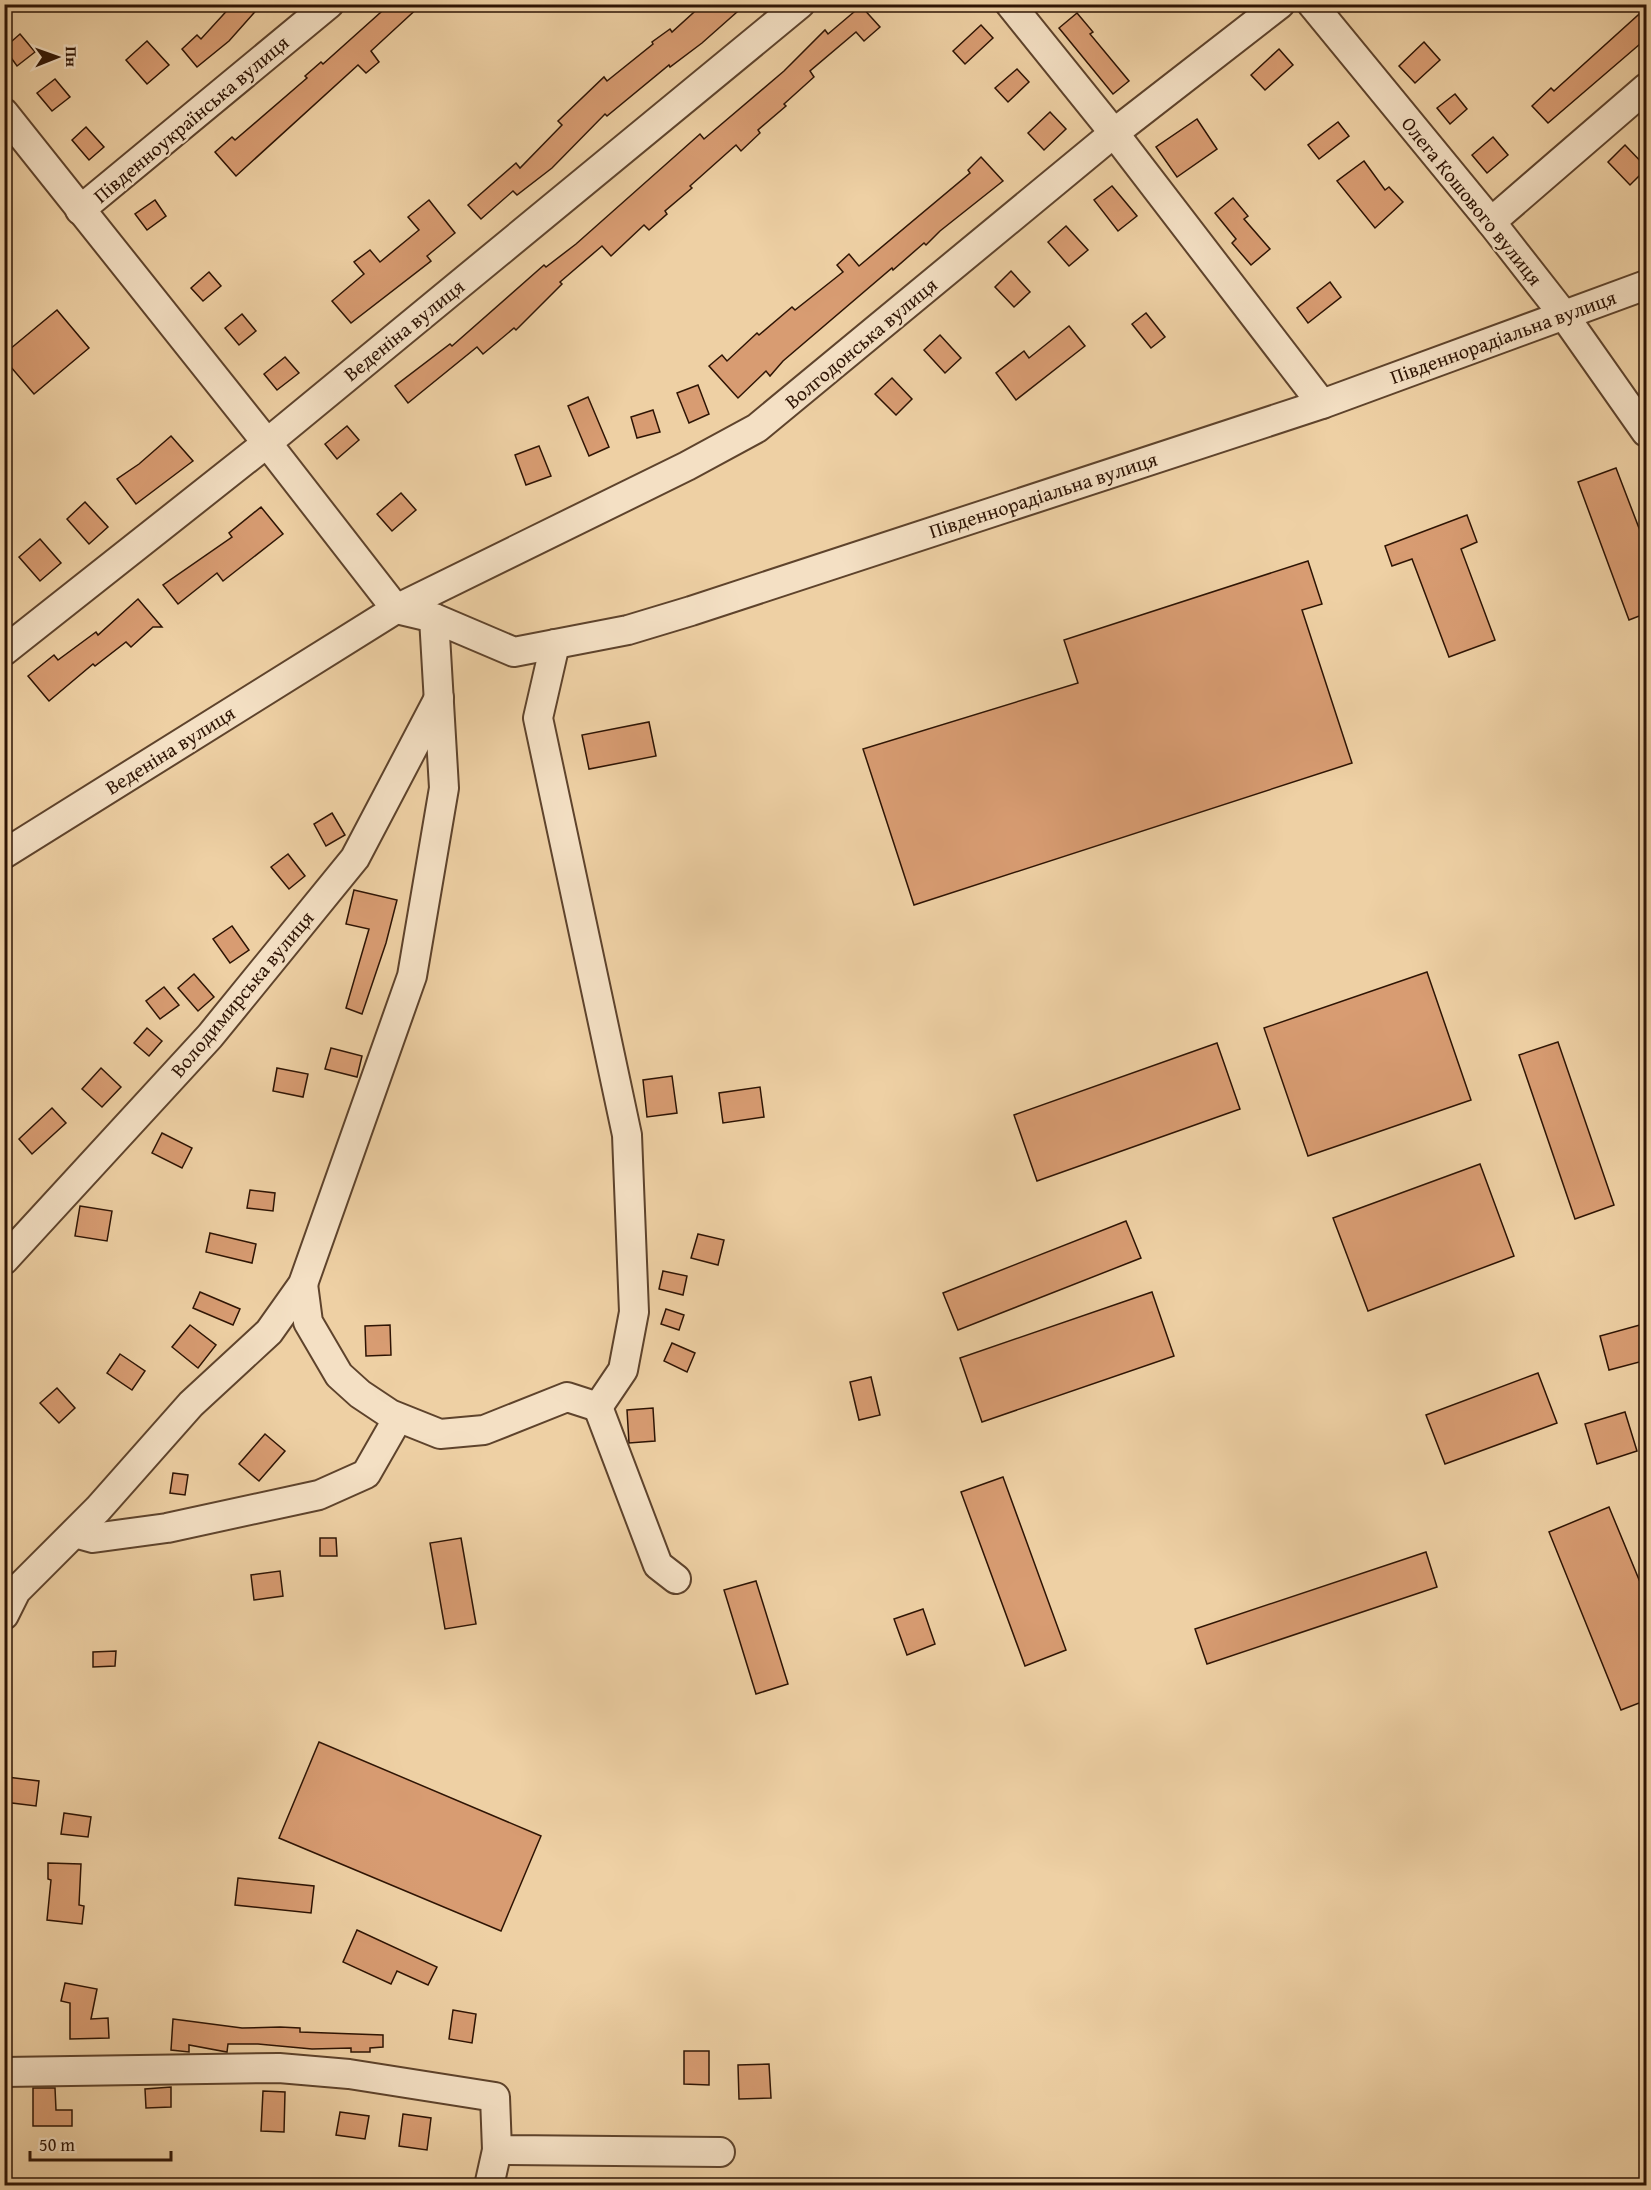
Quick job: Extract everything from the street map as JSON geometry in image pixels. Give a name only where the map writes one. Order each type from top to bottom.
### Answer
[{"type":"street","name":"Південноукраїнська вулиця","points":[[80,210],[329,4]]},
{"type":"street","name":"Веденіна вулиця","points":[[4,651],[267,443],[800,4]]},
{"type":"street","points":[[1010,4],[1114,133],[1322,404]]},
{"type":"street","name":"Волгодонська вулиця","points":[[396,609],[687,466],[757,428],[1114,133],[1280,4]]},
{"type":"street","name":"Олега Кошового вулиця","points":[[1312,4],[1491,222],[1563,314],[1647,432]]},
{"type":"street","points":[[1491,222],[1647,87]]},
{"type":"street","points":[[4,113],[396,609]]},
{"type":"street","name":"Південнорадіальна вулиця","points":[[396,609],[434,618],[514,652],[628,630],[1322,404],[1647,285]]},
{"type":"street","name":"Веденіна вулиця","points":[[4,854],[396,609]]},
{"type":"street","points":[[4,1615],[16,1591],[75,1533],[191,1404],[269,1332],[303,1284],[412,976],[444,788],[434,618]]},
{"type":"street","points":[[555,644],[538,718],[627,1135],[634,1312],[623,1370],[598,1407]]},
{"type":"street","name":"Володимирська вулиця","points":[[4,1260],[210,1036],[355,858],[439,698]]},
{"type":"street","points":[[303,1284],[308,1322],[339,1375],[360,1394],[398,1418],[440,1434],[484,1430],[567,1396],[598,1407],[658,1565],[676,1579]]},
{"type":"street","points":[[75,1533],[93,1538],[167,1528],[319,1495],[366,1474],[398,1418]]},
{"type":"street","points":[[4,2072],[279,2068],[350,2074],[495,2097],[497,2150],[489,2186]]},
{"type":"street","points":[[497,2150],[720,2152]]},
{"type":"building","points":[[233,4],[262,4],[229,41],[197,67],[182,49],[197,35],[201,39]]},
{"type":"building","points":[[390,4],[422,4],[371,51],[379,62],[366,73],[358,65],[236,176],[215,152],[232,137],[235,140],[307,78],[305,76],[321,62],[323,64]]},
{"type":"building","points":[[703,4],[746,4],[702,43],[670,67],[669,65],[607,116],[605,114],[552,168],[517,195],[513,191],[481,219],[468,205],[516,163],[520,168],[562,125],[558,121],[604,77],[607,81],[653,44],[652,42],[670,29],[672,32]]},
{"type":"building","points":[[861,6],[880,27],[864,41],[856,32],[810,71],[814,77],[784,104],[786,106],[758,130],[760,133],[741,151],[736,145],[690,186],[692,188],[665,211],[667,214],[649,230],[644,225],[611,256],[602,246],[560,282],[562,284],[516,330],[514,328],[483,354],[477,347],[408,403],[395,386],[450,344],[452,346],[544,265],[546,267],[576,244],[700,134],[704,139],[784,71],[825,30],[828,34]]},
{"type":"building","points":[[1647,7],[1647,38],[1548,123],[1532,106],[1551,88],[1554,91]]},
{"type":"building","points":[[1077,13],[1093,32],[1090,34],[1129,81],[1113,94],[1059,28]]},
{"type":"building","points":[[981,25],[993,38],[965,64],[953,51]]},
{"type":"building","points":[[20,34],[35,52],[17,66],[4,48]]},
{"type":"building","points":[[147,41],[169,65],[147,84],[126,60]]},
{"type":"building","points":[[1424,42],[1440,60],[1415,83],[1399,66]]},
{"type":"building","points":[[1279,49],[1293,65],[1265,90],[1251,75]]},
{"type":"building","points":[[1017,69],[1029,82],[1008,102],[995,88]]},
{"type":"building","points":[[55,79],[70,97],[52,111],[37,93]]},
{"type":"building","points":[[1455,94],[1467,109],[1450,124],[1437,108]]},
{"type":"building","points":[[1050,112],[1066,129],[1044,150],[1028,133]]},
{"type":"building","points":[[1197,119],[1217,149],[1177,177],[1156,147]]},
{"type":"building","points":[[1338,122],[1349,136],[1319,159],[1308,145]]},
{"type":"building","points":[[86,127],[104,147],[89,160],[72,140]]},
{"type":"building","points":[[1493,137],[1508,155],[1487,173],[1472,155]]},
{"type":"building","points":[[1625,145],[1647,168],[1630,185],[1608,162]]},
{"type":"building","points":[[981,157],[1003,181],[940,231],[926,245],[924,243],[893,270],[892,268],[783,361],[770,376],[766,371],[738,398],[709,366],[722,355],[727,361],[757,333],[759,335],[792,307],[795,310],[843,272],[837,265],[849,254],[859,266],[970,173],[968,170]]},
{"type":"building","points":[[1364,161],[1385,190],[1389,187],[1403,202],[1375,228],[1337,181]]},
{"type":"building","points":[[1112,186],[1137,216],[1118,231],[1094,200]]},
{"type":"building","points":[[1233,198],[1248,216],[1244,219],[1270,249],[1251,265],[1232,243],[1236,239],[1215,213]]},
{"type":"building","points":[[155,200],[166,216],[147,230],[135,214]]},
{"type":"building","points":[[429,200],[455,233],[427,256],[431,261],[351,323],[332,301],[364,274],[354,262],[370,250],[380,262],[419,230],[408,217]]},
{"type":"building","points":[[1066,226],[1088,250],[1069,266],[1048,242]]},
{"type":"building","points":[[1011,271],[1030,292],[1014,307],[995,287]]},
{"type":"building","points":[[209,272],[221,286],[203,301],[191,288]]},
{"type":"building","points":[[1330,282],[1341,297],[1308,323],[1297,308]]},
{"type":"building","points":[[57,310],[89,348],[34,394],[4,359],[4,354]]},
{"type":"building","points":[[1146,313],[1165,337],[1151,348],[1132,324]]},
{"type":"building","points":[[242,314],[256,331],[239,345],[225,328]]},
{"type":"building","points":[[1069,326],[1085,346],[1016,400],[996,373],[1024,351],[1029,358]]},
{"type":"building","points":[[940,335],[961,358],[945,373],[924,350]]},
{"type":"building","points":[[285,357],[299,373],[277,390],[264,374]]},
{"type":"building","points":[[892,378],[912,399],[896,415],[875,394]]},
{"type":"building","points":[[698,385],[709,414],[689,423],[677,393]]},
{"type":"building","points":[[588,397],[609,447],[589,456],[568,406]]},
{"type":"building","points":[[653,410],[660,432],[637,438],[631,417]]},
{"type":"building","points":[[347,426],[359,440],[337,459],[325,444]]},
{"type":"building","points":[[171,436],[193,461],[136,504],[117,479],[139,464]]},
{"type":"building","points":[[539,446],[551,476],[526,485],[515,455]]},
{"type":"building","points":[[1616,468],[1647,549],[1647,613],[1629,620],[1578,482]]},
{"type":"building","points":[[401,493],[416,510],[392,531],[377,514]]},
{"type":"building","points":[[85,502],[108,527],[89,544],[67,519]]},
{"type":"building","points":[[261,507],[283,534],[223,581],[217,573],[178,604],[163,585],[232,537],[229,533]]},
{"type":"building","points":[[1467,515],[1477,542],[1461,549],[1495,640],[1449,657],[1412,559],[1392,566],[1385,546]]},
{"type":"building","points":[[40,539],[61,563],[40,581],[19,557]]},
{"type":"building","points":[[1308,561],[1322,604],[1302,610],[1352,763],[914,905],[863,749],[1078,683],[1064,640]]},
{"type":"building","points":[[138,599],[162,627],[153,627],[131,647],[126,642],[95,666],[93,664],[49,701],[28,676],[54,655],[58,660],[96,632],[98,635]]},
{"type":"building","points":[[649,722],[656,756],[589,769],[582,735]]},
{"type":"building","points":[[332,813],[345,835],[326,846],[314,824]]},
{"type":"building","points":[[288,854],[305,876],[289,889],[271,867]]},
{"type":"building","points":[[354,890],[397,900],[386,943],[362,1014],[346,1008],[369,929],[346,924]]},
{"type":"building","points":[[232,926],[249,950],[230,963],[213,939]]},
{"type":"building","points":[[1427,972],[1471,1100],[1308,1156],[1264,1028]]},
{"type":"building","points":[[194,974],[214,997],[198,1011],[178,988]]},
{"type":"building","points":[[164,987],[179,1005],[160,1019],[146,1001]]},
{"type":"building","points":[[147,1028],[162,1041],[149,1056],[134,1043]]},
{"type":"building","points":[[1558,1042],[1614,1205],[1575,1219],[1519,1055]]},
{"type":"building","points":[[1217,1043],[1240,1109],[1037,1181],[1014,1115]]},
{"type":"building","points":[[331,1048],[362,1056],[357,1077],[325,1069]]},
{"type":"building","points":[[101,1068],[121,1087],[102,1107],[82,1089]]},
{"type":"building","points":[[277,1068],[308,1074],[303,1097],[273,1091]]},
{"type":"building","points":[[672,1076],[677,1113],[647,1117],[643,1080]]},
{"type":"building","points":[[760,1087],[764,1117],[723,1123],[719,1093]]},
{"type":"building","points":[[52,1108],[66,1123],[32,1154],[19,1139]]},
{"type":"building","points":[[162,1133],[192,1148],[182,1168],[152,1153]]},
{"type":"building","points":[[1480,1164],[1514,1256],[1368,1311],[1333,1218]]},
{"type":"building","points":[[250,1190],[275,1193],[273,1211],[247,1208]]},
{"type":"building","points":[[80,1206],[112,1211],[107,1241],[75,1236]]},
{"type":"building","points":[[1126,1221],[1141,1258],[958,1330],[943,1293]]},
{"type":"building","points":[[210,1233],[256,1244],[252,1263],[206,1252]]},
{"type":"building","points":[[698,1234],[724,1240],[718,1265],[691,1258]]},
{"type":"building","points":[[663,1271],[687,1276],[683,1295],[659,1289]]},
{"type":"building","points":[[200,1292],[240,1309],[233,1325],[193,1308]]},
{"type":"building","points":[[1152,1292],[1174,1356],[982,1422],[960,1358]]},
{"type":"building","points":[[666,1309],[684,1315],[679,1330],[661,1324]]},
{"type":"building","points":[[1647,1323],[1647,1360],[1609,1370],[1600,1336]]},
{"type":"building","points":[[190,1325],[216,1345],[198,1368],[172,1347]]},
{"type":"building","points":[[390,1325],[391,1355],[366,1356],[365,1326]]},
{"type":"building","points":[[672,1343],[695,1353],[687,1372],[664,1361]]},
{"type":"building","points":[[120,1354],[145,1371],[132,1390],[107,1373]]},
{"type":"building","points":[[1538,1373],[1557,1423],[1445,1464],[1426,1415]]},
{"type":"building","points":[[871,1377],[880,1415],[859,1420],[850,1382]]},
{"type":"building","points":[[57,1388],[75,1408],[59,1423],[40,1403]]},
{"type":"building","points":[[653,1408],[655,1441],[629,1443],[627,1410]]},
{"type":"building","points":[[1625,1412],[1637,1451],[1597,1464],[1585,1424]]},
{"type":"building","points":[[265,1434],[285,1451],[259,1481],[239,1464]]},
{"type":"building","points":[[173,1473],[188,1475],[185,1495],[170,1493]]},
{"type":"building","points":[[1003,1477],[1066,1650],[1025,1666],[961,1492]]},
{"type":"building","points":[[1609,1507],[1647,1599],[1647,1700],[1621,1710],[1549,1532]]},
{"type":"building","points":[[320,1538],[336,1538],[337,1556],[320,1556]]},
{"type":"building","points":[[461,1538],[476,1624],[445,1629],[430,1543]]},
{"type":"building","points":[[1426,1552],[1437,1587],[1207,1664],[1195,1629]]},
{"type":"building","points":[[280,1571],[283,1596],[254,1600],[251,1575]]},
{"type":"building","points":[[756,1581],[788,1684],[756,1694],[724,1590]]},
{"type":"building","points":[[923,1609],[935,1644],[907,1655],[894,1619]]},
{"type":"building","points":[[116,1651],[115,1666],[93,1667],[93,1652]]},
{"type":"building","points":[[319,1742],[541,1836],[501,1931],[279,1838]]},
{"type":"building","points":[[7,1777],[39,1781],[36,1806],[4,1802]]},
{"type":"building","points":[[64,1813],[91,1817],[88,1837],[61,1834]]},
{"type":"building","points":[[48,1863],[81,1864],[79,1905],[84,1906],[82,1924],[47,1920],[51,1880],[48,1879]]},
{"type":"building","points":[[238,1878],[314,1886],[311,1913],[235,1905]]},
{"type":"building","points":[[357,1930],[437,1967],[428,1985],[397,1971],[391,1984],[343,1962]]},
{"type":"building","points":[[65,1983],[97,1989],[91,2019],[108,2018],[109,2038],[70,2039],[70,2003],[61,2001]]},
{"type":"building","points":[[453,2010],[476,2014],[472,2043],[449,2039]]},
{"type":"building","points":[[173,2019],[242,2028],[280,2027],[300,2028],[300,2032],[383,2035],[383,2047],[370,2048],[370,2052],[351,2052],[351,2048],[312,2049],[228,2044],[227,2052],[189,2045],[189,2052],[171,2050]]},
{"type":"building","points":[[684,2051],[709,2051],[709,2085],[684,2084]]},
{"type":"building","points":[[769,2064],[771,2098],[739,2099],[738,2065]]},
{"type":"building","points":[[171,2087],[171,2107],[146,2108],[145,2089]]},
{"type":"building","points":[[33,2088],[55,2088],[56,2110],[72,2110],[72,2126],[33,2126]]},
{"type":"building","points":[[263,2091],[285,2092],[284,2132],[261,2131]]},
{"type":"building","points":[[340,2112],[369,2116],[365,2139],[336,2135]]},
{"type":"building","points":[[403,2114],[431,2118],[427,2150],[399,2146]]}]
